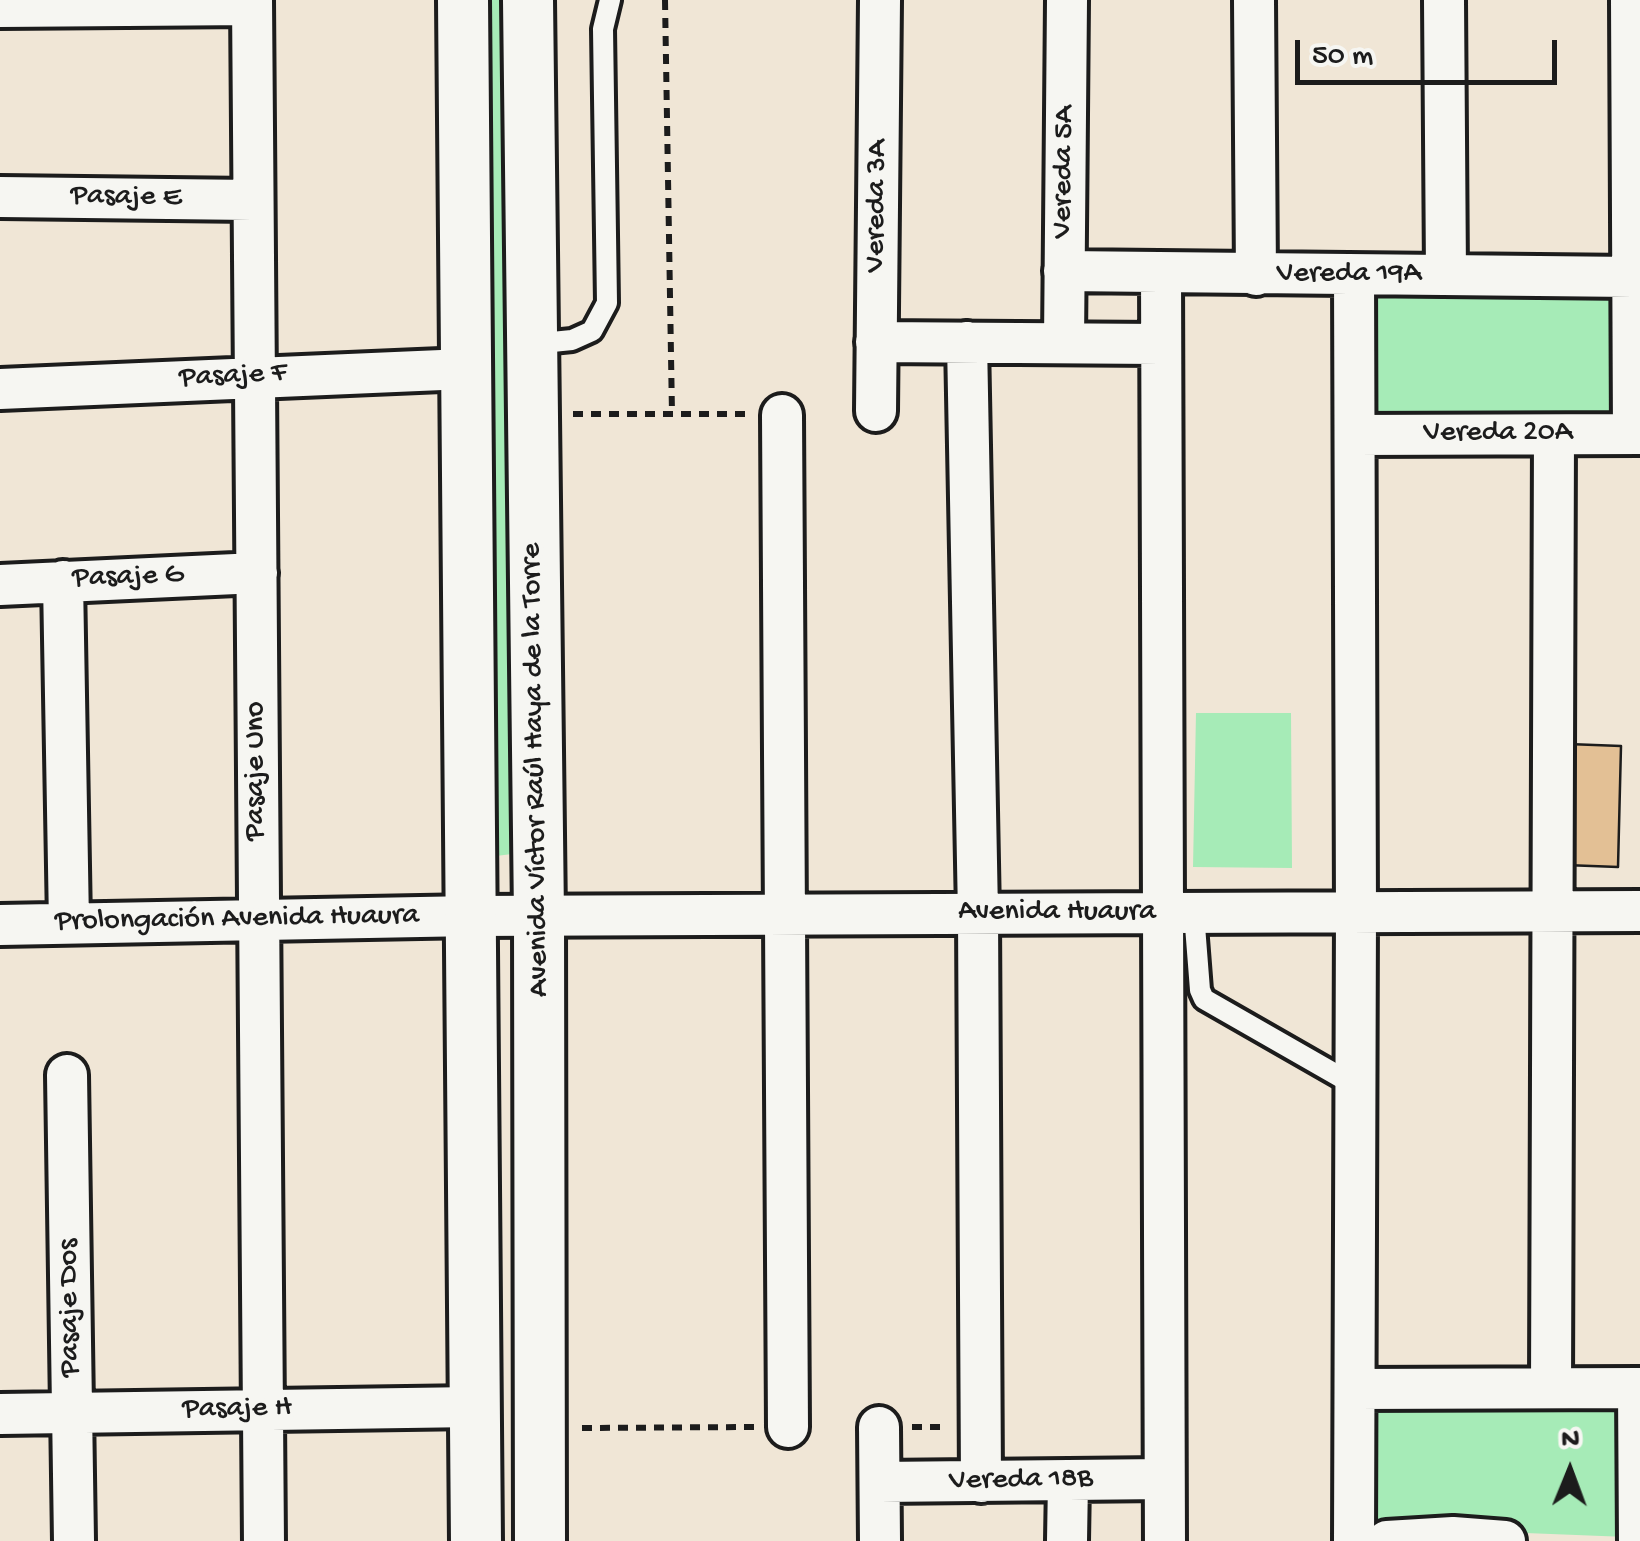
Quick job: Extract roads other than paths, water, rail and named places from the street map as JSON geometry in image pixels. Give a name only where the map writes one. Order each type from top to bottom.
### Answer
[{"type":"street","points":[[463,0],[476,1541]]},
{"type":"street","name":"Avenida Víctor Raúl Haya de la Torre","points":[[528,0],[539,916],[540,1541]]},
{"type":"street","name":"Vereda 3A","points":[[876,411],[880,0]]},
{"type":"street","name":"Vereda 5A","points":[[1064,343],[1067,0]]},
{"type":"street","points":[[1254,0],[1256,275]]},
{"type":"street","points":[[1444,0],[1446,274]]},
{"type":"street","points":[[1631,0],[1637,434]]},
{"type":"street","points":[[0,7],[252,2]]},
{"type":"street","name":"Pasaje Uno","points":[[252,2],[264,1541]]},
{"type":"street","name":"Pasaje E","points":[[0,196],[252,200]]},
{"type":"street","name":"Vereda 19A","points":[[1064,271],[1633,277]]},
{"type":"street","points":[[1162,274],[1160,344],[1179,913],[1163,1479],[1165,1541]]},
{"type":"street","points":[[1354,275],[1354,1541]]},
{"type":"street","points":[[876,342],[1160,344]]},
{"type":"street","points":[[967,342],[978,914],[981,1482]]},
{"type":"street","name":"Pasaje F","points":[[0,389],[466,368]]},
{"type":"street","points":[[782,415],[788,1427]]},
{"type":"street","name":"Vereda 20A","points":[[1355,434],[1637,434]]},
{"type":"street","points":[[1552,1388],[1554,434]]},
{"type":"street","name":"Pasaje G","points":[[0,585],[257,572]]},
{"type":"street","points":[[62,581],[69,924]]},
{"type":"street","name":"Avenida Huaura","points":[[473,916],[1640,911]]},
{"type":"street","name":"Prolongación Avenida Huaura","points":[[0,924],[473,916]]},
{"type":"street","name":"Pasaje Dos","points":[[66,1075],[74,1541]]},
{"type":"street","points":[[1356,1389],[1639,1388],[1639,1541]]},
{"type":"street","name":"Pasaje H","points":[[0,1414],[474,1407]]},
{"type":"street","points":[[879,1427],[880,1541]]},
{"type":"street","name":"Vereda 18B","points":[[880,1482],[1163,1479]]},
{"type":"street","points":[[1067,1541],[1068,1481]]},
{"type":"street","points":[[1388,1541],[1505,1541]]},
{"type":"lane","points":[[531,344],[572,340],[592,332],[607,303],[603,29],[610,0]]},
{"type":"lane","points":[[1179,913],[1204,999],[1356,1086]]}]
